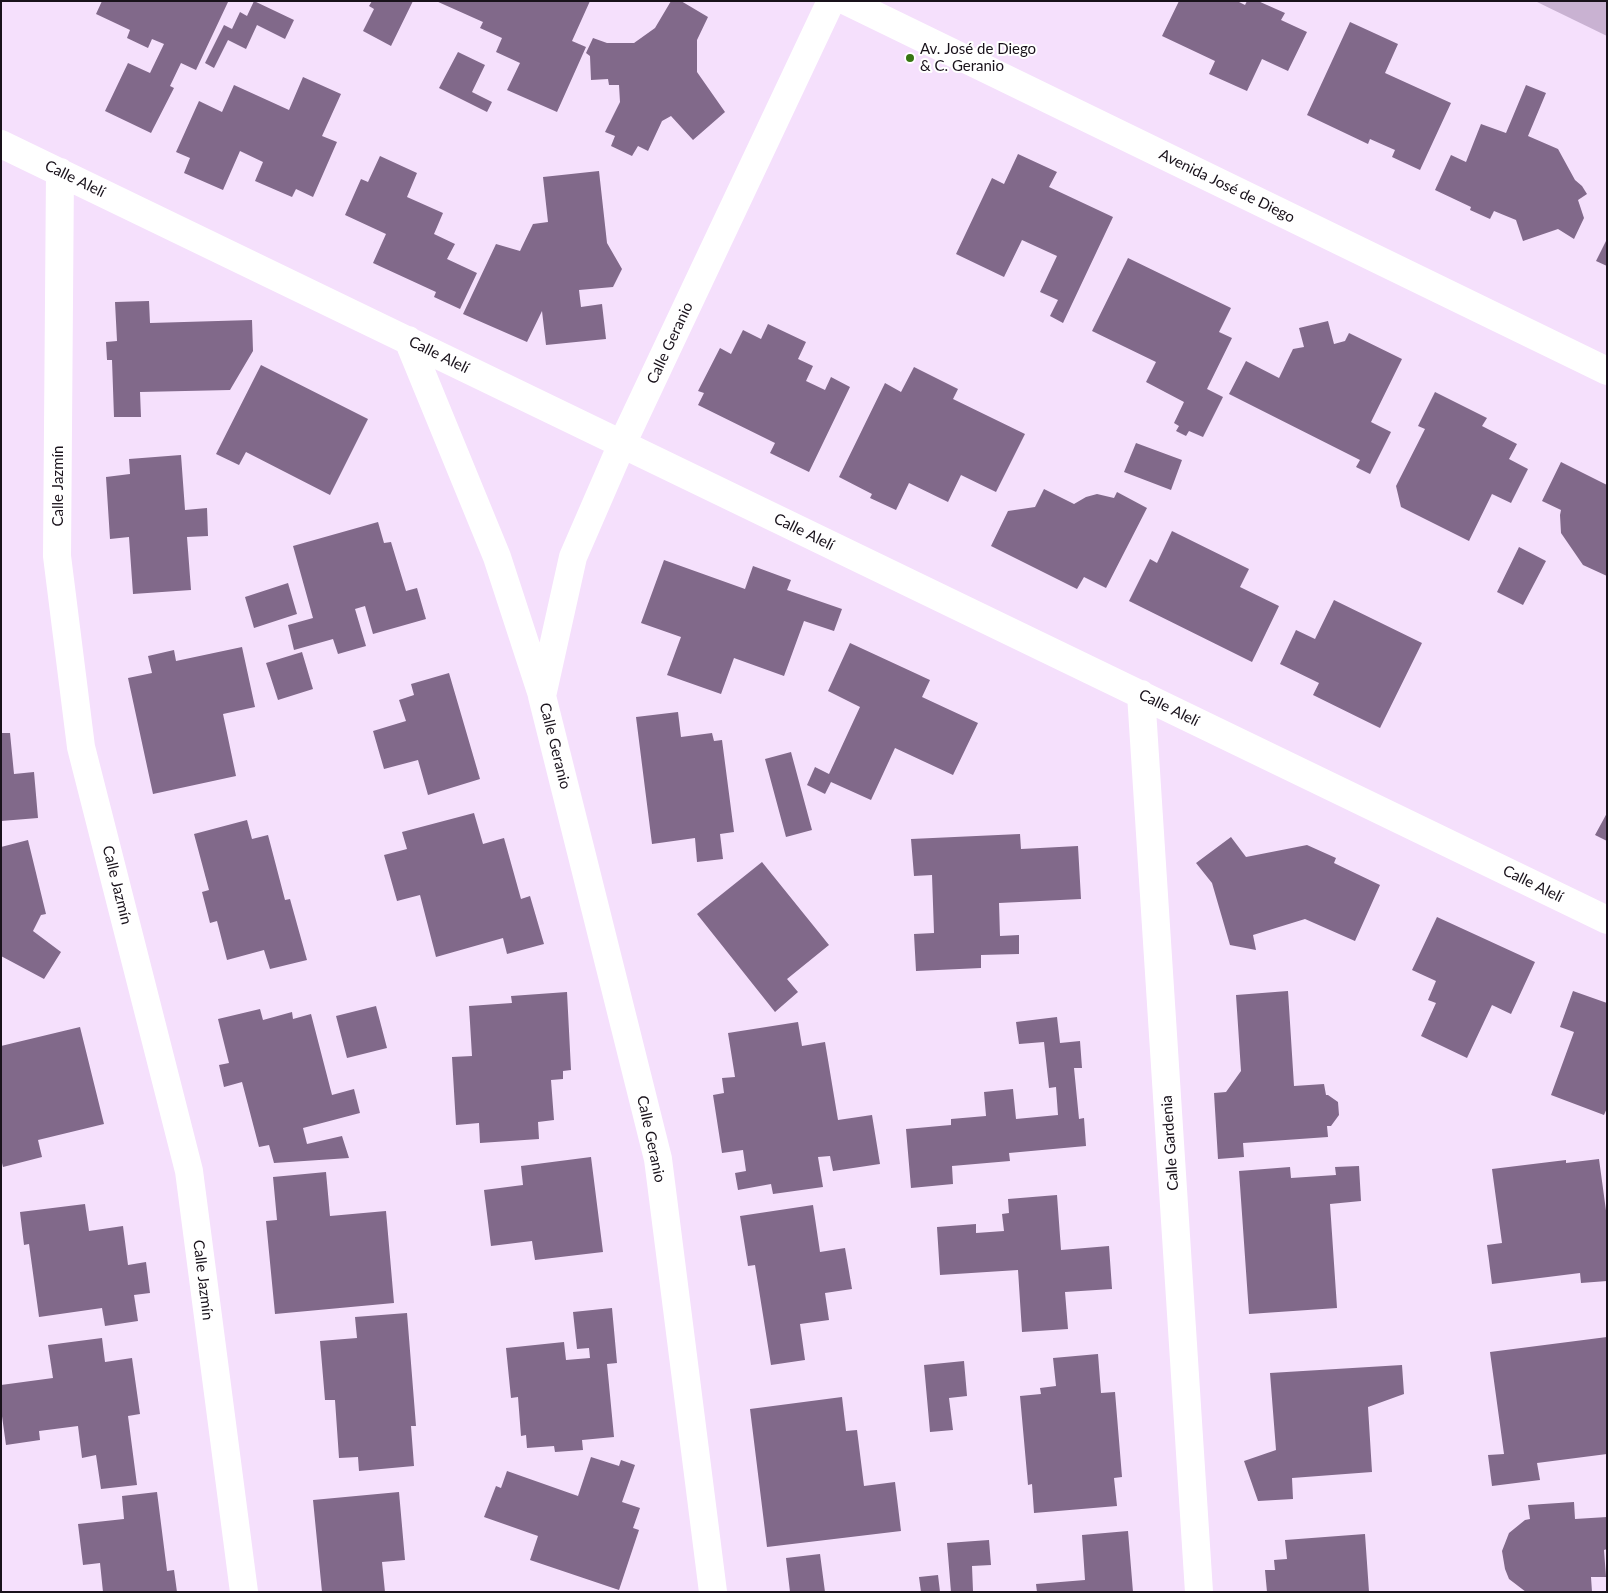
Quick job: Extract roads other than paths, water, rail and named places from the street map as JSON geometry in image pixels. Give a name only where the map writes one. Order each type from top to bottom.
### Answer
[{"type":"street","name":"Calle Geranio","points":[[542,696],[573,557],[622,444],[832,1]]},
{"type":"street","name":"Avenida José de Diego","points":[[846,1],[1607,371]]},
{"type":"street","name":"Calle Alelí","points":[[1,144],[1607,920]]},
{"type":"street","name":"Calle Jazmín","points":[[60,172],[57,556],[80,737],[189,1171],[244,1592]]},
{"type":"street","name":"Calle Geranio","points":[[408,340],[497,557],[542,696],[658,1158],[713,1592]]},
{"type":"street","name":"Calle Gardenia","points":[[1140,694],[1199,1592]]},
{"type":"place","name":"Av. José de Diego & C. Geranio","points":[[910,58]]}]
